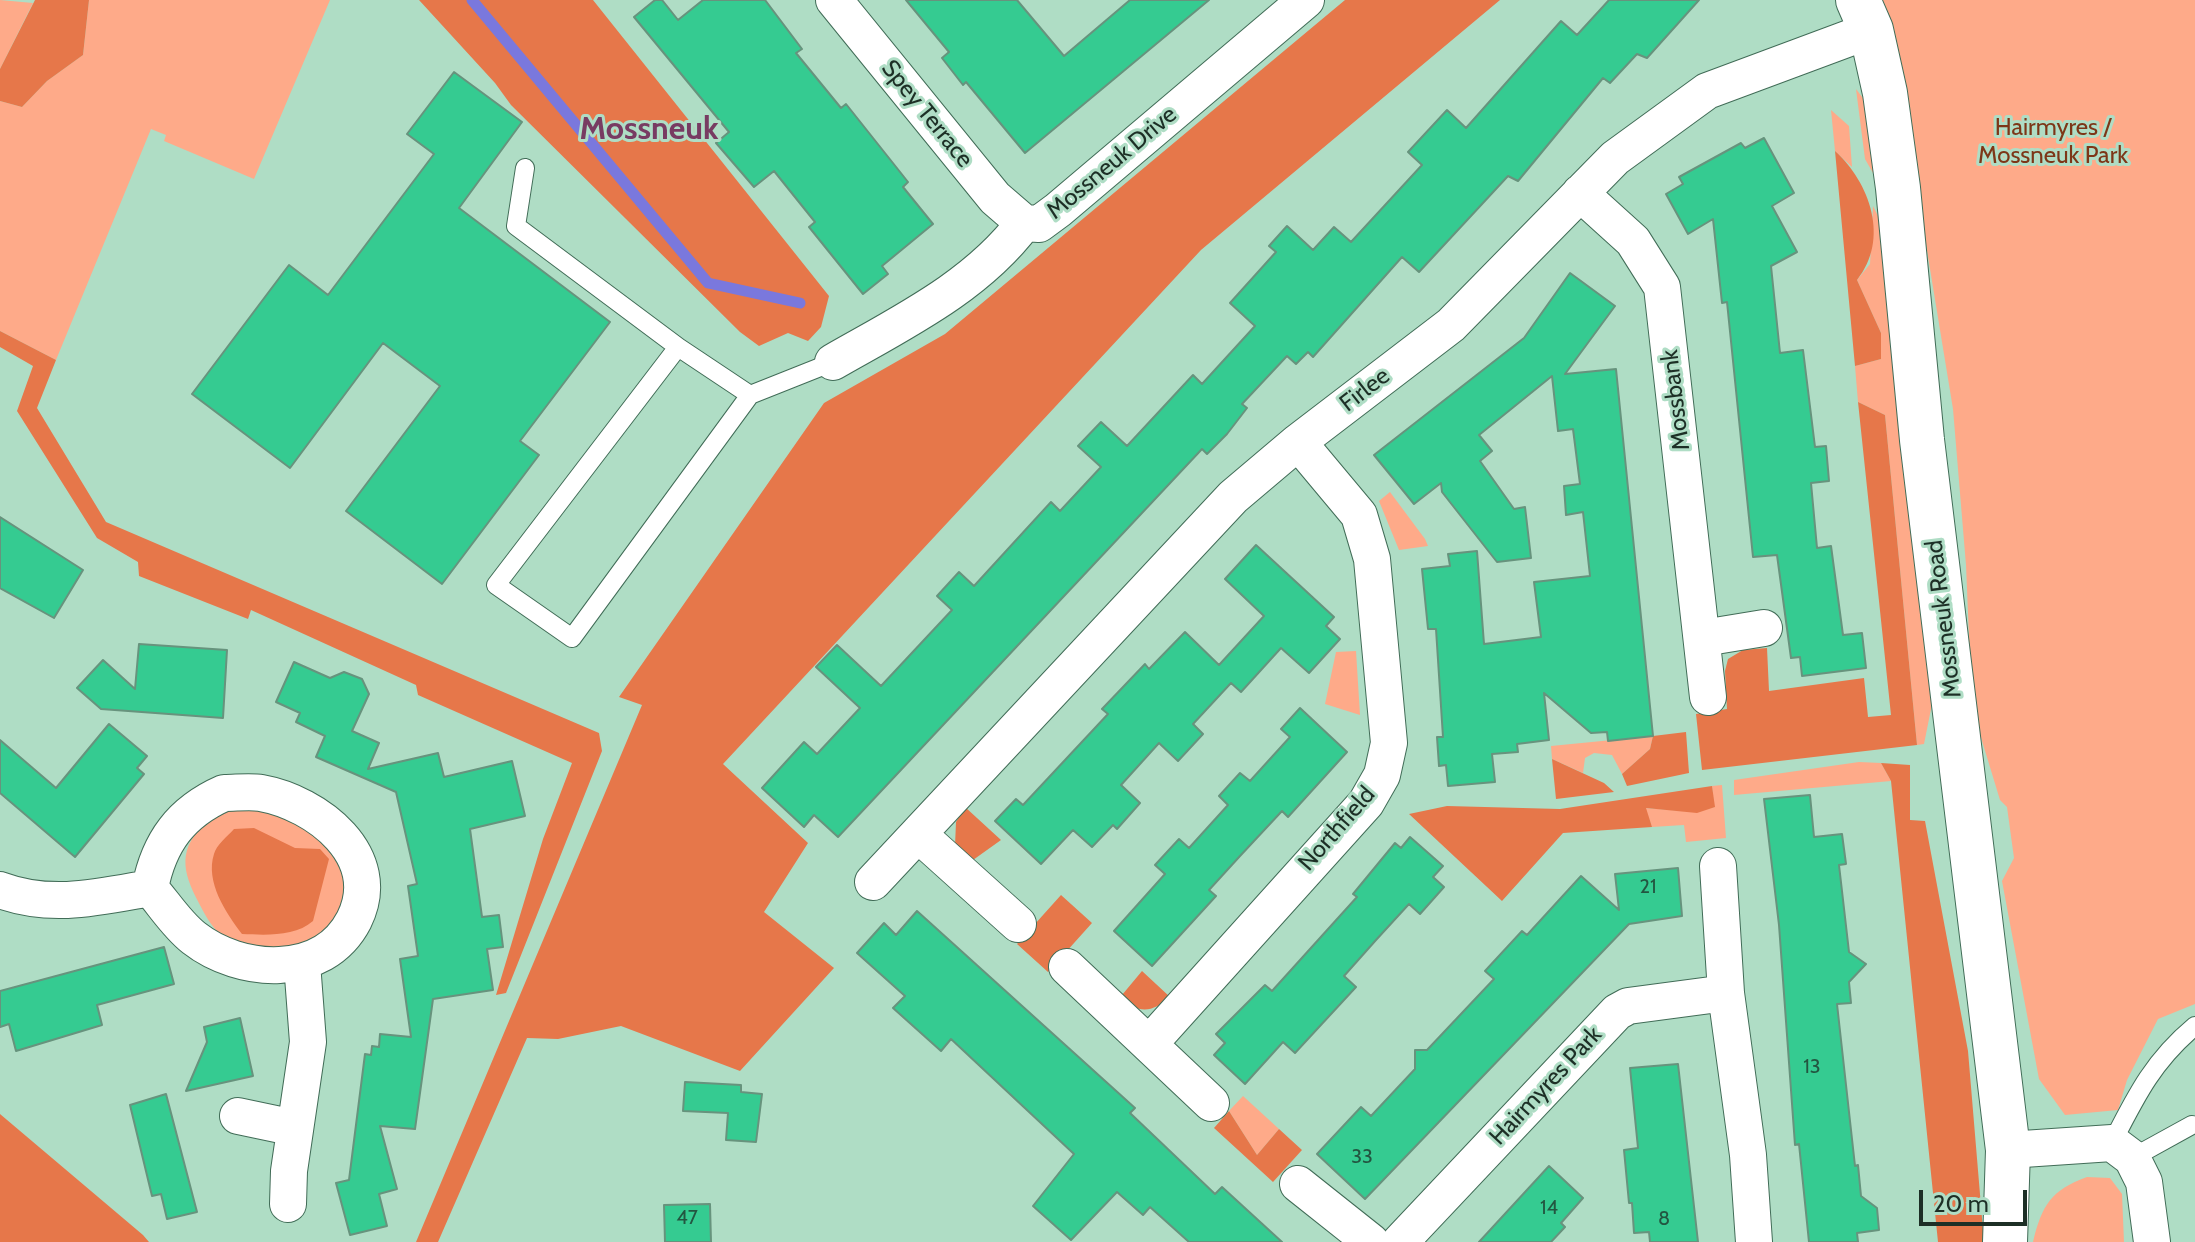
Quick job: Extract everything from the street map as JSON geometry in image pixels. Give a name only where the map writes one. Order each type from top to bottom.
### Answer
[{"type":"street","name":"Spey Terrace","points":[[834,0],[995,198],[1024,223]]},
{"type":"street","name":"Mossneuk Drive","points":[[833,362],[926,310],[1006,248],[1024,223],[1039,224],[1058,210],[1306,0]]},
{"type":"street","name":"Firlee","points":[[873,882],[1233,497],[1298,442],[1451,325],[1615,158],[1707,91],[1864,15]]},
{"type":"street","name":"Mossneuk Road","points":[[1864,15],[1885,93],[1898,188],[1922,440],[2008,1150],[2005,1242]]},
{"type":"street","name":"Mossbank","points":[[1580,193],[1633,241],[1662,287],[1708,697]]},
{"type":"street","name":"Northfield","points":[[1149,1044],[1366,803],[1382,775],[1389,743],[1372,559],[1359,515],[1298,442]]},
{"type":"street","points":[[1703,638],[1764,628]]},
{"type":"street","points":[[224,793],[260,793],[295,805],[327,821],[348,841],[359,866],[361,892],[353,921],[331,946],[302,963],[276,966],[231,960],[191,936],[150,888],[156,861],[170,834],[199,804],[224,793]]},
{"type":"street","points":[[918,834],[1018,924]]},
{"type":"street","points":[[1718,866],[1726,993],[1748,1155],[1754,1242]]},
{"type":"street","points":[[0,890],[42,902],[81,900],[150,888]]},
{"type":"street","points":[[288,1204],[308,1042],[302,963]]},
{"type":"street","points":[[1067,967],[1211,1103]]},
{"type":"street","name":"Hairmyres Park","points":[[1400,1242],[1617,1012],[1628,1006],[1726,993]]},
{"type":"street","points":[[238,1116],[295,1128]]},
{"type":"street","points":[[2008,1150],[2122,1151],[2144,1182],[2152,1242]]},
{"type":"street","points":[[1298,1184],[1371,1242]]},
{"type":"lane","points":[[525,168],[516,226],[678,347],[750,395]]},
{"type":"lane","points":[[678,347],[496,585],[572,638],[750,395],[833,362]]},
{"type":"lane","points":[[2122,1151],[2135,1098],[2166,1051],[2195,1026]]},
{"type":"lane","points":[[2122,1151],[2192,1125]]},
{"type":"green space","points":[[0,0],[33,3],[0,69]]},
{"type":"green space","points":[[89,0],[330,0],[254,179],[164,141],[166,135],[151,129],[56,360],[0,331],[0,101],[22,107],[47,81],[83,55]]},
{"type":"green space","name":"Hairmyres / Mossneuk Park","points":[[1881,0],[2195,0],[2195,1004],[2158,1019],[2127,1080],[2118,1110],[2065,1115],[2039,1079],[2002,881],[2014,858],[2007,807],[2000,800],[1972,708],[1966,565],[1953,409],[1898,74]]},
{"type":"green space","points":[[1856,89],[1869,106],[1877,180],[1865,159]]},
{"type":"green space","points":[[1831,110],[1849,126],[1852,167],[1835,151]]},
{"type":"green space","points":[[1873,206],[1884,228],[1933,699],[1924,744],[1917,745],[1885,415],[1858,402],[1855,366],[1881,359],[1881,333],[1857,280],[1870,264]]},
{"type":"green space","points":[[1390,492],[1428,546],[1399,550],[1379,501]]},
{"type":"green space","points":[[1356,651],[1360,715],[1325,704],[1336,652]]},
{"type":"green space","points":[[1653,736],[1650,749],[1622,774],[1612,755],[1594,753],[1585,758],[1583,773],[1552,759],[1551,746]]},
{"type":"green space","points":[[1859,762],[1881,763],[1891,781],[1734,795],[1734,780]]},
{"type":"green space","points":[[1722,785],[1726,838],[1686,842],[1684,825],[1652,827],[1645,808],[1697,812],[1714,807],[1712,786]]},
{"type":"green space","points":[[251,807],[306,828],[327,847],[338,863],[345,879],[343,912],[333,926],[319,937],[298,945],[268,950],[238,946],[216,930],[195,896],[186,865],[186,855],[194,836],[221,810]]},
{"type":"green space","points":[[1243,1096],[1279,1129],[1257,1155],[1229,1111]]},
{"type":"green space","points":[[2087,1177],[2110,1178],[2122,1194],[2124,1242],[2033,1242],[2040,1218],[2050,1200],[2065,1187]]},
{"type":"shaded area","points":[[35,0],[89,0],[83,55],[47,81],[22,107],[0,101],[0,69]]},
{"type":"shaded area","points":[[419,0],[593,0],[829,296],[821,327],[808,341],[788,333],[759,346],[740,332],[511,105],[495,83]]},
{"type":"shaded area","points":[[1345,0],[1500,0],[1201,250],[723,764],[808,843],[764,912],[834,968],[740,1071],[621,1026],[558,1039],[527,1038],[438,1242],[416,1242],[642,705],[619,697],[824,403],[945,334]]},
{"type":"shaded area","points":[[1835,151],[1858,179],[1866,195],[1874,230],[1867,264],[1857,280],[1881,333],[1881,359],[1855,366]]},
{"type":"shaded area","points":[[0,331],[56,360],[37,408],[106,522],[599,733],[602,751],[506,993],[496,995],[543,839],[572,763],[418,695],[416,685],[251,610],[248,619],[139,576],[138,562],[97,538],[17,411],[33,366],[0,347]]},
{"type":"shaded area","points":[[1858,402],[1885,415],[1917,745],[1702,770],[1696,714],[1727,709],[1725,671],[1728,659],[1743,650],[1767,648],[1769,691],[1864,678],[1868,717],[1891,715]]},
{"type":"shaded area","points":[[1686,732],[1689,773],[1627,786],[1622,774],[1650,749],[1653,736]]},
{"type":"shaded area","points":[[1552,759],[1604,783],[1614,792],[1556,799]]},
{"type":"shaded area","points":[[1881,763],[1910,765],[1910,820],[1925,821],[1968,1051],[1984,1242],[1938,1242],[1891,781]]},
{"type":"shaded area","points":[[1712,786],[1715,807],[1697,813],[1646,808],[1652,827],[1563,833],[1502,901],[1409,814],[1447,806],[1560,809]]},
{"type":"shaded area","points":[[965,807],[1001,840],[973,860],[955,846],[956,822]]},
{"type":"shaded area","points":[[254,828],[295,848],[320,849],[329,859],[313,921],[298,930],[279,934],[242,934],[219,897],[212,875],[215,851],[234,829]]},
{"type":"shaded area","points":[[1061,895],[1092,923],[1048,972],[1017,944]]},
{"type":"shaded area","points":[[1142,971],[1170,997],[1145,1010],[1133,1006],[1122,995]]},
{"type":"shaded area","points":[[1229,1111],[1257,1155],[1279,1129],[1302,1150],[1273,1182],[1214,1128]]},
{"type":"shaded area","points":[[0,1114],[143,1235],[149,1242],[0,1242]]},
{"type":"building","points":[[655,0],[662,0],[678,20],[703,0],[765,0],[802,49],[796,53],[841,108],[846,104],[908,182],[903,187],[933,224],[882,266],[888,274],[863,294],[809,227],[815,222],[774,171],[754,187],[716,143],[729,132],[634,17]]},
{"type":"building","points":[[906,0],[1017,0],[1064,56],[1130,0],[1209,0],[1025,153],[942,58],[949,52]]},
{"type":"building","points":[[1609,0],[1699,0],[1647,58],[1637,54],[1610,83],[1603,78],[1518,181],[1508,176],[1419,272],[1402,257],[1313,357],[1308,352],[1296,364],[1287,356],[1242,404],[1247,408],[1227,434],[1207,454],[1202,449],[838,837],[814,815],[804,827],[762,788],[804,742],[817,754],[860,708],[816,667],[837,645],[881,686],[952,610],[937,596],[959,572],[974,586],[1051,502],[1060,511],[1101,467],[1078,446],[1101,422],[1127,446],[1193,375],[1202,384],[1255,326],[1230,303],[1276,252],[1269,246],[1287,226],[1313,250],[1334,227],[1351,242],[1422,165],[1408,152],[1447,110],[1466,128],[1561,21],[1577,35]]},
{"type":"building","points":[[454,72],[522,122],[459,208],[610,322],[520,441],[539,455],[442,584],[346,511],[440,386],[383,343],[290,468],[192,394],[289,265],[328,295],[434,154],[407,134]]},
{"type":"building","points":[[1764,138],[1794,193],[1772,206],[1797,252],[1771,266],[1780,353],[1803,350],[1815,447],[1826,446],[1829,481],[1811,483],[1817,548],[1831,546],[1843,635],[1862,633],[1866,668],[1802,676],[1800,657],[1791,658],[1777,555],[1753,557],[1727,302],[1722,303],[1713,219],[1688,234],[1666,194],[1683,184],[1679,177],[1741,143],[1745,148]]},
{"type":"building","points":[[1570,273],[1615,306],[1565,374],[1616,369],[1653,736],[1608,741],[1607,732],[1591,733],[1544,693],[1549,740],[1517,744],[1518,752],[1492,754],[1495,782],[1448,786],[1446,765],[1439,766],[1437,737],[1443,737],[1436,629],[1428,629],[1422,569],[1450,566],[1448,554],[1477,551],[1484,644],[1541,637],[1534,582],[1590,576],[1583,512],[1566,515],[1564,486],[1580,484],[1573,429],[1558,431],[1552,376],[1479,435],[1492,451],[1480,461],[1514,509],[1525,507],[1531,558],[1497,562],[1442,492],[1441,483],[1414,504],[1374,455],[1524,338]]},
{"type":"building","points":[[0,517],[83,570],[54,618],[0,588]]},
{"type":"building","points":[[1256,545],[1334,617],[1326,626],[1340,639],[1309,673],[1281,648],[1241,692],[1231,683],[1193,724],[1203,734],[1178,761],[1159,743],[1121,785],[1140,803],[1117,829],[1113,825],[1092,847],[1073,830],[1041,864],[995,821],[1016,799],[1023,805],[1108,714],[1102,709],[1145,664],[1149,669],[1185,632],[1219,665],[1264,616],[1225,579]]},
{"type":"building","points":[[139,644],[227,650],[223,718],[101,709],[77,688],[103,660],[135,689]]},
{"type":"building","points":[[294,662],[330,678],[344,672],[362,679],[369,694],[352,731],[379,743],[368,769],[438,753],[444,777],[512,761],[525,816],[470,829],[482,917],[499,915],[503,947],[487,949],[493,990],[433,999],[415,1129],[380,1126],[397,1189],[379,1194],[387,1226],[350,1235],[336,1183],[349,1180],[365,1054],[371,1055],[372,1046],[379,1047],[380,1034],[411,1037],[400,959],[418,956],[408,886],[417,884],[396,792],[316,757],[325,736],[296,722],[300,713],[276,702]]},
{"type":"building","points":[[1300,708],[1347,752],[1288,817],[1282,811],[1209,890],[1216,896],[1152,966],[1114,931],[1165,874],[1155,865],[1179,839],[1189,848],[1228,805],[1219,796],[1240,773],[1250,781],[1290,737],[1281,729]]},
{"type":"building","points":[[109,724],[147,756],[137,768],[144,774],[75,857],[0,793],[0,740],[56,788]]},
{"type":"building","points":[[1810,795],[1814,837],[1842,834],[1846,864],[1839,865],[1849,952],[1866,964],[1849,982],[1851,1003],[1837,1004],[1855,1166],[1858,1165],[1861,1196],[1877,1208],[1879,1230],[1857,1233],[1858,1242],[1809,1242],[1799,1144],[1795,1145],[1779,925],[1764,799]]},
{"type":"building","points":[[1410,837],[1443,866],[1433,877],[1444,887],[1420,914],[1409,904],[1376,940],[1344,976],[1356,987],[1295,1053],[1283,1042],[1245,1084],[1214,1055],[1225,1043],[1216,1034],[1265,985],[1272,991],[1357,897],[1353,894],[1395,843],[1401,848]]},
{"type":"building","points":[[1678,868],[1682,916],[1629,924],[1365,1199],[1317,1154],[1361,1107],[1371,1116],[1415,1069],[1415,1050],[1427,1050],[1494,979],[1485,971],[1522,931],[1527,935],[1581,876],[1619,910],[1615,874]]},
{"type":"building","points":[[917,911],[1135,1108],[1130,1113],[1215,1194],[1222,1187],[1282,1242],[1189,1242],[1150,1207],[1143,1215],[1117,1192],[1071,1240],[1033,1206],[1074,1154],[951,1039],[941,1051],[893,1008],[905,996],[857,953],[884,923],[896,935]]},
{"type":"building","points":[[164,947],[174,984],[97,1005],[102,1025],[16,1051],[9,1024],[0,1027],[0,991]]},
{"type":"building","points":[[240,1018],[253,1076],[186,1091],[207,1042],[204,1027]]},
{"type":"building","points":[[1678,1064],[1698,1242],[1650,1242],[1649,1232],[1634,1233],[1632,1203],[1629,1203],[1624,1150],[1638,1148],[1630,1068]]},
{"type":"building","points":[[685,1082],[741,1085],[741,1092],[762,1094],[756,1142],[726,1140],[728,1113],[683,1111]]},
{"type":"building","points":[[166,1094],[197,1212],[167,1219],[161,1194],[152,1196],[130,1105]]},
{"type":"building","points":[[1549,1166],[1583,1198],[1561,1223],[1565,1227],[1551,1242],[1479,1242]]},
{"type":"building","points":[[710,1204],[711,1242],[665,1242],[664,1205]]},
{"type":"waterway","points":[[472,0],[708,283],[800,303]]},
{"type":"district","name":"Mossneuk","points":[[649,130]]}]
